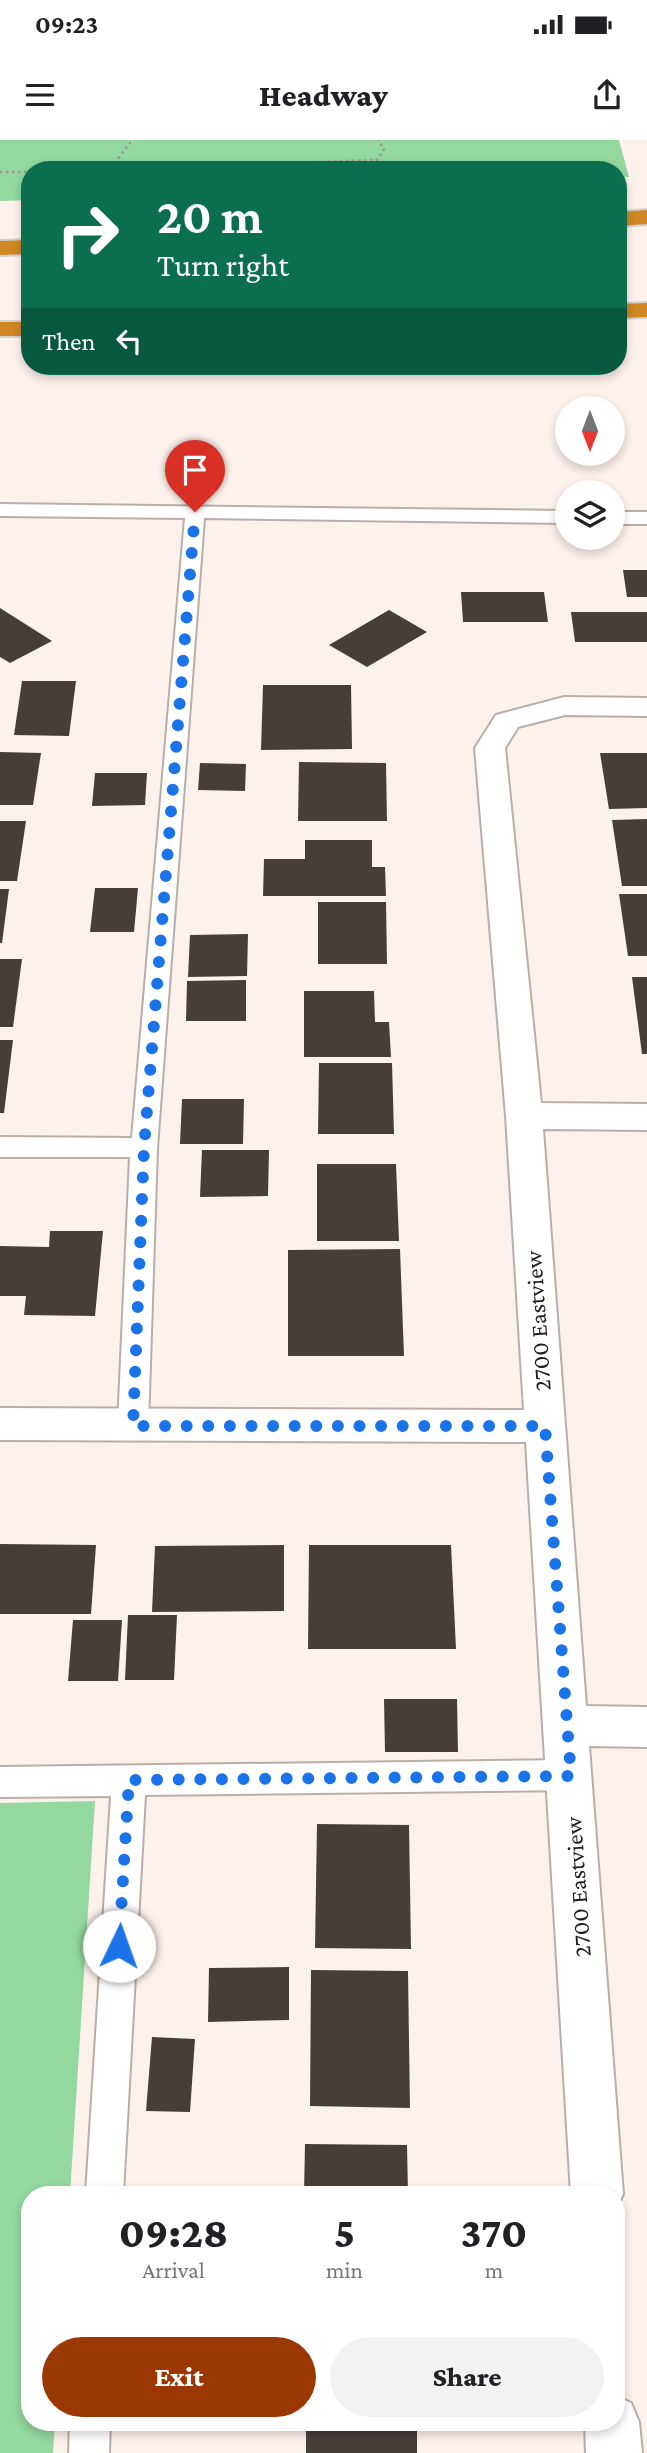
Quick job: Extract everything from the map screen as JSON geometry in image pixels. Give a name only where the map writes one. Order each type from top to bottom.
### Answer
[{"type":"highway","points":[[627,218],[647,217]]},
{"type":"highway","points":[[627,237],[647,236]]},
{"type":"highway","points":[[0,247],[21,247]]},
{"type":"highway","points":[[627,311],[647,310]]},
{"type":"highway","points":[[0,329],[21,329]]},
{"type":"highway","points":[[627,330],[647,329]]},
{"type":"street","name":"2700 Eastview","points":[[597,2186],[571,1776],[524,1116],[490,748],[507,721],[564,706],[647,707]]},
{"type":"street","points":[[524,1116],[647,1117]]},
{"type":"street","points":[[0,1424],[545,1426]]},
{"type":"street","points":[[567,1726],[647,1727]]},
{"type":"street","points":[[613,2431],[614,2453]]},
{"type":"lane","points":[[0,510],[555,517]]},
{"type":"lane","points":[[133,1426],[144,1148],[195,512]]},
{"type":"lane","points":[[625,518],[647,518]]},
{"type":"lane","points":[[0,1147],[144,1148]]},
{"type":"lane","points":[[0,1782],[571,1776]]},
{"type":"lane","points":[[104,2186],[129,1780]]},
{"type":"lane","points":[[89,2453],[90,2431]]},
{"type":"path","points":[[116,161],[132,140]]},
{"type":"path","points":[[347,161],[377,160],[384,149],[377,140]]},
{"type":"path","points":[[0,172],[21,172]]},
{"type":"green space","points":[[0,140],[619,140],[625,161],[21,161],[21,200],[0,201]]},
{"type":"green space","points":[[95,1801],[71,2186],[21,2186],[21,2431],[54,2431],[53,2453],[0,2453],[0,1803]]},
{"type":"building","points":[[623,570],[647,570],[647,597],[627,597]]},
{"type":"building","points":[[461,592],[544,592],[548,622],[463,622]]},
{"type":"building","points":[[0,608],[52,641],[10,663],[0,657]]},
{"type":"building","points":[[389,610],[427,632],[367,667],[329,645]]},
{"type":"building","points":[[571,612],[647,612],[647,642],[575,642]]},
{"type":"building","points":[[22,681],[76,681],[69,736],[14,735]]},
{"type":"building","points":[[263,685],[351,685],[352,749],[261,750]]},
{"type":"building","points":[[0,752],[41,753],[33,805],[0,805]]},
{"type":"building","points":[[600,753],[647,753],[647,808],[609,809]]},
{"type":"building","points":[[299,762],[386,763],[387,821],[298,821]]},
{"type":"building","points":[[200,763],[246,764],[245,791],[198,790]]},
{"type":"building","points":[[95,773],[147,773],[145,805],[92,806]]},
{"type":"building","points":[[647,819],[647,886],[622,886],[612,820]]},
{"type":"building","points":[[0,821],[26,821],[17,881],[0,881]]},
{"type":"building","points":[[305,840],[372,840],[372,867],[385,867],[386,896],[263,896],[264,859],[305,859]]},
{"type":"building","points":[[95,888],[138,888],[134,932],[90,932]]},
{"type":"building","points":[[0,889],[9,889],[2,943],[0,943]]},
{"type":"building","points":[[619,894],[647,894],[647,956],[628,956]]},
{"type":"building","points":[[318,902],[386,902],[387,964],[318,964]]},
{"type":"building","points":[[248,934],[247,976],[188,977],[190,935]]},
{"type":"building","points":[[0,959],[22,959],[13,1027],[0,1027]]},
{"type":"building","points":[[632,977],[647,977],[647,1054],[642,1054]]},
{"type":"building","points":[[246,980],[246,1021],[186,1021],[187,981]]},
{"type":"building","points":[[304,991],[374,991],[375,1022],[389,1022],[391,1057],[304,1057]]},
{"type":"building","points":[[0,1040],[13,1040],[4,1113],[0,1113]]},
{"type":"building","points":[[319,1063],[392,1063],[394,1134],[318,1134]]},
{"type":"building","points":[[182,1099],[244,1099],[243,1144],[180,1144]]},
{"type":"building","points":[[202,1150],[269,1150],[268,1196],[200,1197]]},
{"type":"building","points":[[317,1164],[396,1164],[399,1241],[317,1241]]},
{"type":"building","points":[[50,1231],[103,1231],[95,1316],[24,1315],[26,1296],[0,1296],[0,1246],[49,1247]]},
{"type":"building","points":[[400,1249],[404,1356],[288,1356],[288,1250]]},
{"type":"building","points":[[0,1544],[96,1545],[91,1614],[0,1614]]},
{"type":"building","points":[[284,1545],[284,1611],[152,1612],[155,1546]]},
{"type":"building","points":[[309,1545],[451,1545],[456,1649],[308,1649]]},
{"type":"building","points":[[128,1615],[177,1615],[174,1680],[125,1680]]},
{"type":"building","points":[[73,1620],[122,1620],[118,1681],[68,1681]]},
{"type":"building","points":[[384,1699],[457,1699],[458,1752],[385,1752]]},
{"type":"building","points":[[317,1824],[409,1825],[411,1949],[315,1948]]},
{"type":"building","points":[[289,1967],[289,2020],[208,2022],[209,1968]]},
{"type":"building","points":[[311,1970],[408,1971],[410,2108],[310,2106]]},
{"type":"building","points":[[152,2037],[195,2039],[190,2112],[146,2111]]},
{"type":"building","points":[[305,2144],[407,2145],[408,2186],[304,2186]]},
{"type":"building","points":[[306,2431],[417,2431],[417,2453],[306,2453]]},
{"type":"route","points":[[119,1946],[129,1780],[571,1776],[545,1426],[133,1426],[144,1148],[195,512]]}]
